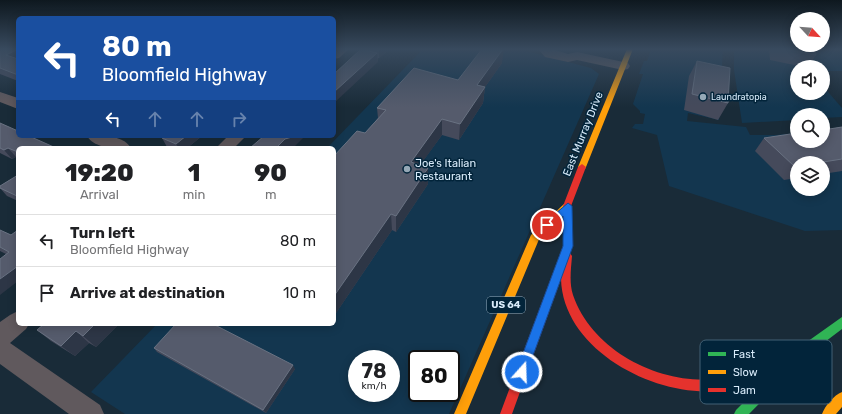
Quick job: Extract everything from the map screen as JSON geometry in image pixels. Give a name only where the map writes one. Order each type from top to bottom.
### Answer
[{"type":"main road","name":"East Murray Drive","points":[[568,206],[622,68]]},
{"type":"main road","name":"US 64","points":[[506,414],[568,246],[568,206]]},
{"type":"main road","name":"US 64","points":[[460,414],[536,234],[568,206]]},
{"type":"main road","points":[[568,246],[565,283],[569,300],[578,319],[605,349],[636,370],[670,382],[700,386]]},
{"type":"main road","points":[[818,340],[842,322]]},
{"type":"main road","points":[[829,412],[842,398]]},
{"type":"main road","points":[[740,414],[750,404]]},
{"type":"street","points":[[0,96],[16,103]]},
{"type":"street","points":[[100,138],[118,146]]},
{"type":"street","points":[[226,146],[236,138]]},
{"type":"street","points":[[0,337],[16,324]]},
{"type":"street","points":[[0,350],[91,414]]},
{"type":"shaded area","points":[[404,68],[591,68],[599,74],[460,389],[460,350],[408,350],[408,402],[454,402],[449,414],[125,414],[91,392],[155,326],[336,326],[336,146],[329,146]]},
{"type":"shaded area","points":[[641,68],[722,68],[719,120],[688,113],[687,121],[746,127],[750,135],[790,134],[790,148],[830,148],[830,129],[842,128],[842,230],[805,231],[669,186],[657,135],[632,128],[635,124],[643,124],[645,114],[640,113],[640,111],[633,104],[643,74],[639,74]]},
{"type":"shaded area","points":[[734,68],[790,68],[790,100],[830,100],[830,94],[842,108],[842,117],[830,118],[830,108],[790,108],[790,120],[742,123]]},
{"type":"shaded area","points":[[830,68],[842,68],[842,71],[830,71]]},
{"type":"building","points":[[1,68],[16,68],[16,74]]},
{"type":"building","points":[[340,68],[360,68],[336,90],[336,72]]},
{"type":"building","points":[[414,68],[458,80],[467,68],[489,68],[477,85],[485,87],[460,124],[442,119],[411,162],[428,168],[396,216],[391,214],[336,293],[336,154],[357,131],[365,133],[386,110],[377,108]]},
{"type":"building","points":[[696,68],[730,68],[728,103],[692,94]]},
{"type":"building","points":[[0,123],[16,130],[16,138],[34,138],[52,146],[16,146],[16,151],[8,148],[4,150],[0,148]]},
{"type":"building","points":[[842,127],[842,159],[830,161],[830,156],[790,156],[790,162],[764,138],[790,134],[790,148],[830,148],[830,129]]},
{"type":"building","points":[[162,138],[184,138],[176,144]]},
{"type":"building","points":[[262,138],[288,138],[285,139],[278,146],[252,146]]},
{"type":"building","points":[[16,176],[16,196],[0,188],[0,186]]},
{"type":"building","points":[[0,230],[11,235],[16,231],[16,267],[0,279],[0,259],[9,252],[0,247]]},
{"type":"building","points":[[42,326],[93,326],[83,336],[76,331],[61,346],[37,330]]},
{"type":"building","points":[[174,326],[217,326],[293,365],[263,410],[154,348]]},
{"type":"traffic: fast","points":[[818,340],[842,322]]},
{"type":"traffic: fast","points":[[740,414],[750,404]]},
{"type":"traffic: slow","points":[[582,167],[622,68]]},
{"type":"traffic: slow","points":[[460,414],[536,235],[567,206]]},
{"type":"traffic: slow","points":[[828,414],[842,398]]},
{"type":"traffic: jam","points":[[506,414],[568,246],[567,206],[582,167]]},
{"type":"traffic: jam","points":[[567,256],[566,276],[568,295],[577,316],[590,334],[607,351],[627,364],[649,375],[672,382],[700,386]]},
{"type":"place","name":"Laundratopia","points":[[703,97]]},
{"type":"place","name":"Joe's Italian Restaurant","points":[[407,169]]},
{"type":"route","points":[[522,372],[568,246],[568,206],[547,225]]}]
